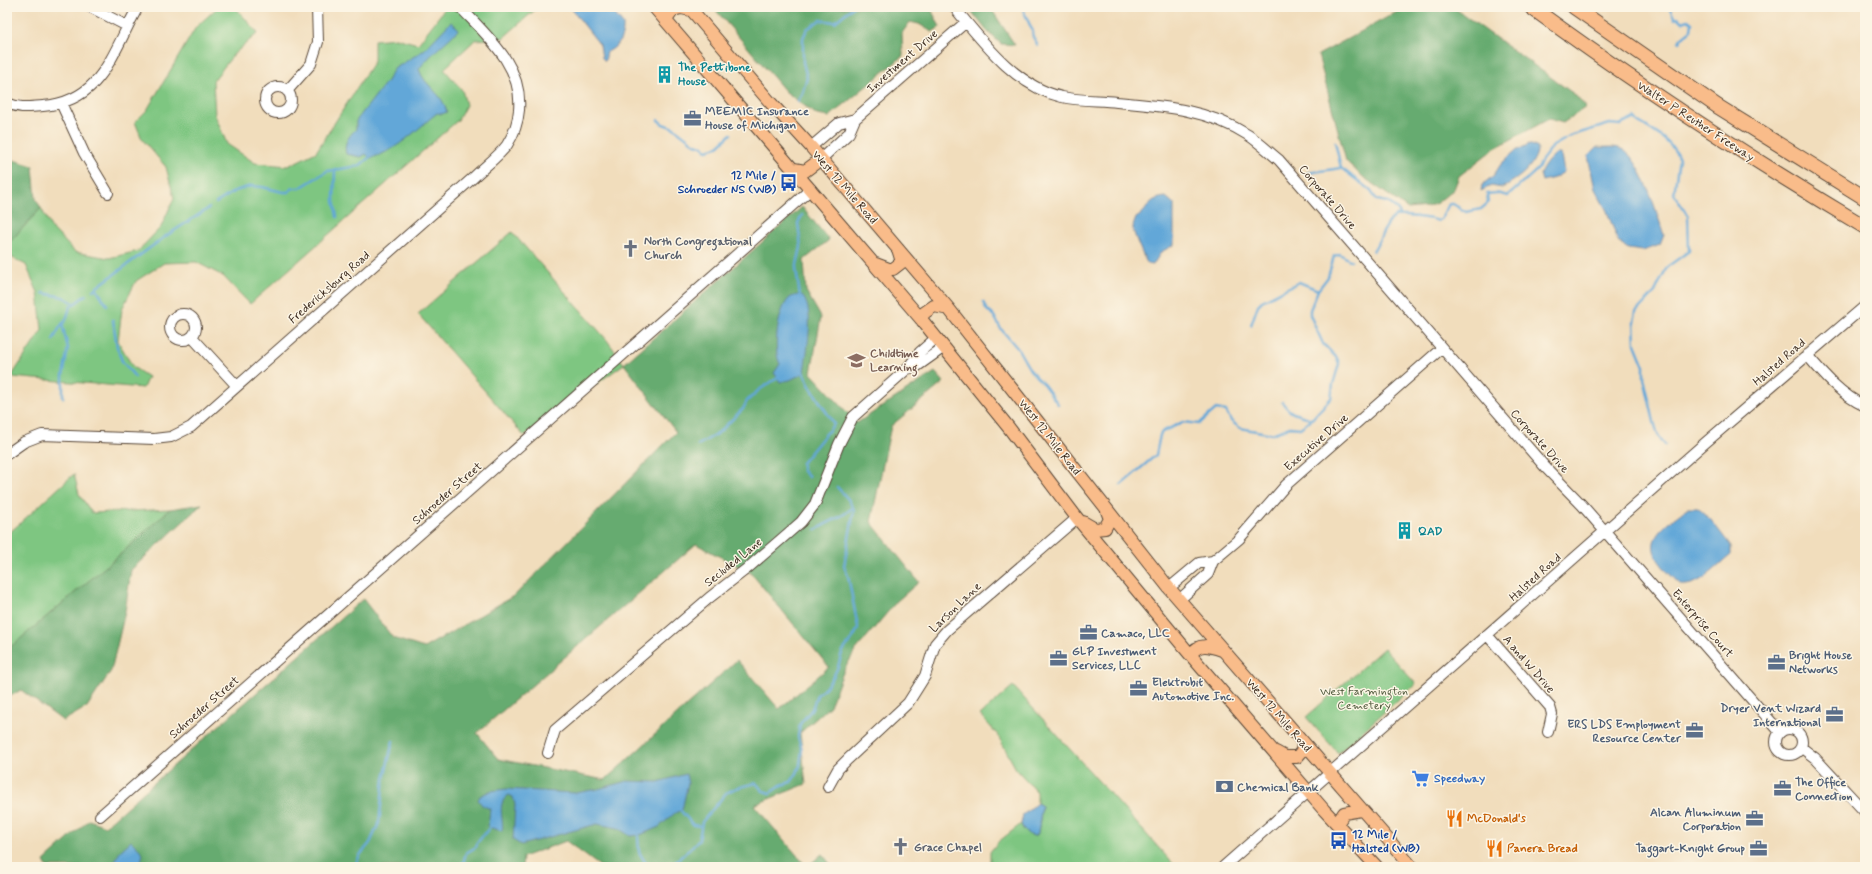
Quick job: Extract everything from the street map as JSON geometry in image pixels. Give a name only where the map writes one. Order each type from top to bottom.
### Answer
[{"type":"highway","name":"Walter P Reuther Freeway","points":[[1531,7],[1672,105],[1788,181],[1865,227]]},
{"type":"highway","name":"Walter P Reuther Freeway","points":[[1574,7],[1717,106],[1865,198]]},
{"type":"main road","points":[[654,7],[873,262],[940,343],[1077,518],[1191,655],[1337,824],[1377,867]]},
{"type":"main road","points":[[666,20],[673,10],[690,8]]},
{"type":"main road","name":"West 12 Mile Road","points":[[690,8],[898,248],[1179,600],[1412,867]]},
{"type":"main road","points":[[794,169],[805,170],[821,159]]},
{"type":"main road","points":[[873,262],[883,268],[893,269],[902,262],[898,248]]},
{"type":"main road","points":[[920,319],[924,313],[934,306],[948,309]]},
{"type":"main road","points":[[1077,518],[1089,527],[1095,529],[1105,528],[1110,519],[1106,508]]},
{"type":"main road","points":[[1191,655],[1202,646],[1210,646],[1223,651]]},
{"type":"main road","points":[[1273,750],[1292,758],[1297,757],[1302,751],[1303,743]]},
{"type":"main road","points":[[1337,824],[1344,813],[1362,810]]},
{"type":"street","points":[[90,7],[127,26]]},
{"type":"street","points":[[7,103],[18,108],[61,103],[80,96],[104,72],[138,7]]},
{"type":"street","points":[[288,92],[311,64],[318,42],[317,7]]},
{"type":"street","name":"Fredericksburg Road","points":[[7,454],[24,442],[42,436],[154,440],[171,436],[191,427],[236,385],[474,177],[507,145],[518,122],[520,97],[513,70],[503,54],[460,7]]},
{"type":"street","name":"Corporate Drive","points":[[954,7],[991,52],[1014,72],[1038,87],[1062,97],[1179,108],[1222,121],[1248,135],[1279,160],[1546,468],[1605,531]]},
{"type":"street","name":"Investment Drive","points":[[821,159],[849,133],[855,119],[966,22]]},
{"type":"street","points":[[61,103],[84,153],[108,192]]},
{"type":"street","name":"Investment Drive","points":[[811,147],[839,123],[855,119]]},
{"type":"street","name":"Schroeder Street","points":[[100,816],[811,189]]},
{"type":"street","name":"Halsted Road","points":[[1223,867],[1488,636],[1605,531],[1865,306]]},
{"type":"street","points":[[192,337],[236,385]]},
{"type":"street","name":"Secluded Lane","points":[[548,753],[554,730],[801,522],[815,504],[839,444],[852,417],[907,369],[920,352],[940,343]]},
{"type":"street","name":"Executive Drive","points":[[1179,600],[1208,574],[1213,562],[1239,539],[1286,485],[1442,348]]},
{"type":"street","points":[[1807,355],[1835,386],[1851,399],[1865,406]]},
{"type":"street","name":"Larson Lane","points":[[828,787],[838,769],[908,703],[925,676],[935,644],[947,630],[1077,518]]},
{"type":"street","name":"Enterprise Court","points":[[1605,531],[1780,732]]},
{"type":"street","name":"Executive Drive","points":[[1169,588],[1199,562],[1213,562]]},
{"type":"street","name":"A and W Drive","points":[[1488,636],[1550,707],[1552,714],[1548,732]]},
{"type":"street","points":[[1785,729],[1795,730],[1802,737],[1802,748],[1799,752],[1789,756],[1779,751],[1776,741],[1780,732],[1785,729]]},
{"type":"street","points":[[1802,748],[1815,758],[1865,812]]},
{"type":"green space","points":[[218,7],[235,7],[258,33],[234,54],[213,81],[215,115],[227,144],[255,163],[288,166],[316,152],[374,61],[374,40],[396,38],[418,44],[446,7],[534,7],[536,9],[503,38],[475,40],[444,69],[462,90],[466,105],[458,120],[250,304],[223,276],[196,262],[164,263],[136,281],[122,309],[118,341],[133,367],[148,377],[143,388],[11,377],[42,330],[38,293],[26,265],[7,255],[7,245],[41,208],[51,227],[75,252],[109,258],[138,251],[161,227],[174,198],[166,167],[142,139],[135,122],[147,110],[196,27]]},
{"type":"green space","points":[[713,7],[930,7],[940,27],[932,32],[919,24],[910,22],[902,33],[903,56],[829,117],[817,115],[786,92]]},
{"type":"green space","points":[[968,7],[990,7],[1015,45],[1001,44],[987,31]]},
{"type":"green space","points":[[1406,7],[1453,7],[1574,94],[1586,107],[1563,123],[1549,119],[1495,148],[1459,176],[1454,189],[1437,203],[1427,207],[1408,209],[1363,177],[1346,161],[1318,55]]},
{"type":"green space","points":[[7,158],[33,166],[36,199],[41,208],[7,245]]},
{"type":"green space","points":[[802,207],[829,240],[804,260],[806,291],[821,317],[811,373],[857,423],[935,372],[944,382],[891,426],[871,522],[919,582],[897,601],[855,651],[844,670],[830,706],[800,733],[806,784],[754,805],[807,867],[601,867],[566,841],[523,857],[522,867],[47,867],[44,861],[89,820],[105,826],[363,599],[393,638],[424,648],[515,595],[676,432],[624,364]],"holes":[[[696,544],[751,573],[829,667],[779,709],[737,660],[605,780],[498,759],[477,733]]]},
{"type":"green space","points":[[512,232],[607,340],[624,364],[524,436],[418,314]]},
{"type":"green space","points":[[74,474],[79,494],[92,513],[170,509],[123,552],[7,650],[7,535]]},
{"type":"green space","points":[[202,504],[131,570],[125,612],[111,671],[87,707],[63,721],[21,690],[7,698],[7,650],[123,552],[170,509]]},
{"type":"green space","name":"West Farmington Cemetery","points":[[1384,648],[1416,684],[1338,753],[1306,717]]},
{"type":"green space","points":[[1013,686],[1176,867],[990,867],[990,852],[998,842],[1021,824],[1023,829],[1038,833],[1042,806],[1037,803],[1037,792],[1016,769],[997,734],[980,715]]},
{"type":"green space","points":[[822,854],[833,867],[807,867]]},
{"type":"water","points":[[570,7],[609,7],[623,24],[622,37],[615,47],[607,52],[605,61],[602,58],[600,45]]},
{"type":"water","points":[[451,22],[459,29],[428,58],[419,69],[421,75],[442,100],[447,112],[442,114],[437,113],[406,139],[389,151],[380,155],[370,158],[366,154],[361,157],[346,154],[345,146],[349,137],[356,129],[356,121],[387,81],[394,69],[424,50]]},
{"type":"water","points":[[1529,144],[1538,148],[1533,161],[1525,172],[1502,188],[1491,186],[1481,191],[1482,185],[1494,175],[1501,164],[1514,152]]},
{"type":"water","points":[[1597,147],[1619,148],[1627,153],[1634,161],[1647,186],[1664,235],[1660,245],[1643,251],[1628,249],[1618,241],[1607,211],[1595,189],[1588,156]]},
{"type":"water","points":[[1557,153],[1561,155],[1564,172],[1554,178],[1542,181],[1540,174],[1542,170],[1547,162]]},
{"type":"water","points":[[1166,197],[1174,204],[1174,245],[1161,252],[1153,265],[1148,264],[1133,231],[1133,226],[1136,218],[1141,215],[1151,202],[1159,198]]},
{"type":"water","points":[[800,294],[805,300],[809,319],[808,343],[804,373],[790,380],[780,382],[774,373],[780,364],[778,358],[777,339],[780,318],[786,302],[791,297]]},
{"type":"water","points":[[1688,508],[1698,508],[1711,520],[1731,546],[1731,555],[1708,575],[1695,583],[1681,585],[1659,562],[1654,544],[1657,536],[1664,527]]},
{"type":"water","points":[[686,774],[688,783],[682,810],[675,813],[659,827],[640,835],[630,836],[618,828],[597,824],[521,845],[513,840],[515,805],[513,797],[509,795],[502,803],[502,831],[488,827],[490,809],[482,805],[478,800],[480,796],[490,791],[506,789],[575,793],[598,789],[627,781],[658,782]]},
{"type":"water","points":[[1037,803],[1042,806],[1038,833],[1036,836],[1027,833],[1021,824],[1023,815]]},
{"type":"water","points":[[131,841],[143,853],[140,867],[116,867],[114,864],[120,851]]},
{"type":"waterway","points":[[798,101],[807,78],[803,62],[803,38],[807,29],[820,20],[835,22],[853,7]]},
{"type":"waterway","points":[[1022,7],[1032,30],[1033,37],[1038,46]]},
{"type":"waterway","points":[[1669,7],[1675,19],[1678,17],[1683,22],[1688,20],[1692,23],[1691,30],[1681,38],[1679,42]]},
{"type":"waterway","points":[[1373,251],[1385,228],[1395,216],[1417,217],[1438,221],[1441,219],[1449,204],[1453,204],[1466,212],[1481,209],[1488,203],[1487,194],[1496,193],[1508,196],[1538,169],[1542,160],[1553,146],[1573,135],[1610,124],[1620,125],[1635,118],[1667,142],[1676,153],[1679,159],[1674,194],[1688,216],[1689,251],[1667,267],[1655,292],[1636,312],[1634,322],[1635,344],[1644,366],[1644,378],[1654,422],[1658,435],[1665,445]]},
{"type":"waterway","points":[[658,120],[663,124],[674,128],[695,144],[702,146],[707,150],[717,147],[731,134]]},
{"type":"waterway","points":[[1335,142],[1341,168]]},
{"type":"waterway","points":[[216,203],[235,191],[251,186],[288,192],[293,188],[300,188],[327,171],[359,166],[371,156]]},
{"type":"waterway","points":[[1307,173],[1341,168],[1370,190],[1377,200],[1389,203],[1397,209],[1401,216]]},
{"type":"waterway","points":[[335,169],[334,200],[337,217]]},
{"type":"waterway","points":[[93,290],[166,236],[209,208]]},
{"type":"waterway","points":[[800,296],[796,269],[801,247],[798,223],[802,215]]},
{"type":"waterway","points":[[1121,485],[1156,455],[1162,432],[1183,422],[1199,424],[1216,409],[1226,411],[1231,421],[1240,428],[1272,434],[1290,427],[1300,428],[1310,421],[1331,398],[1333,384],[1339,364],[1337,358],[1323,344],[1310,315],[1310,310],[1318,290],[1328,277],[1334,256],[1340,254],[1351,261]]},
{"type":"waterway","points":[[1251,325],[1258,305],[1262,301],[1299,282],[1318,290]]},
{"type":"waterway","points":[[96,288],[107,305]]},
{"type":"waterway","points":[[43,293],[63,297],[74,303]]},
{"type":"waterway","points":[[53,340],[60,327],[66,320],[70,307],[86,295]]},
{"type":"waterway","points":[[983,302],[986,309],[994,316],[1001,329],[1018,349],[1030,370],[1044,385],[1058,404]]},
{"type":"waterway","points":[[113,320],[117,347],[122,361],[135,377]]},
{"type":"waterway","points":[[62,324],[68,348],[63,376],[63,398]]},
{"type":"waterway","points":[[802,370],[811,388],[834,424],[802,463],[802,470],[809,477]]},
{"type":"waterway","points":[[698,445],[717,434],[743,409],[747,401],[759,390],[779,377]]},
{"type":"waterway","points":[[1282,402],[1295,414],[1311,419]]},
{"type":"waterway","points":[[670,867],[699,840],[702,822],[726,793],[736,788],[756,783],[763,791],[770,793],[781,785],[791,782],[797,773],[800,765],[802,750],[798,737],[800,724],[812,709],[817,695],[826,687],[833,677],[842,653],[854,637],[858,627],[848,576],[844,566],[854,510],[848,499],[837,487]]},
{"type":"waterway","points":[[816,530],[845,514],[853,507]]},
{"type":"waterway","points":[[354,867],[360,855],[370,843],[379,823],[384,779],[393,741]]},
{"type":"waterway","points":[[681,811],[693,825],[700,826]]},
{"type":"waterway","points":[[462,867],[466,853],[476,847],[477,843],[490,827]]},
{"type":"waterway","points":[[638,835],[639,852],[648,867]]},
{"type":"place","name":"The Pettibone House","points":[[665,74]]},
{"type":"place","name":"MEEMIC Insurance House of Michigan","points":[[692,118]]},
{"type":"place","name":"12 Mile / Schroeder NS (WB)","points":[[789,182]]},
{"type":"place","name":"North Congregational Church","points":[[631,248]]},
{"type":"place","name":"Childtime Learning","points":[[857,360]]},
{"type":"place","name":"QAD","points":[[1405,531]]},
{"type":"place","name":"Camaco, LLC","points":[[1088,633]]},
{"type":"place","name":"GLP Investment Services, LLC","points":[[1059,658]]},
{"type":"place","name":"Bright House Networks","points":[[1776,662]]},
{"type":"place","name":"Elektrobit Automotive Inc.","points":[[1139,689]]},
{"type":"place","name":"Dryer Vent Wizard International","points":[[1834,715]]},
{"type":"place","name":"ERS LDS Employment Resource Center","points":[[1694,731]]},
{"type":"place","name":"Speedway","points":[[1421,778]]},
{"type":"place","name":"Chemical Bank","points":[[1224,787]]},
{"type":"place","name":"The Office Connection","points":[[1782,789]]},
{"type":"place","name":"McDonald's","points":[[1454,818]]},
{"type":"place","name":"Alcan Aluminum Corporation","points":[[1754,819]]},
{"type":"place","name":"12 Mile / Halsted (WB)","points":[[1339,841]]},
{"type":"place","name":"Grace Chapel","points":[[901,847]]},
{"type":"place","name":"Panera Bread","points":[[1494,848]]},
{"type":"place","name":"Taggart-Knight Group","points":[[1758,848]]}]
